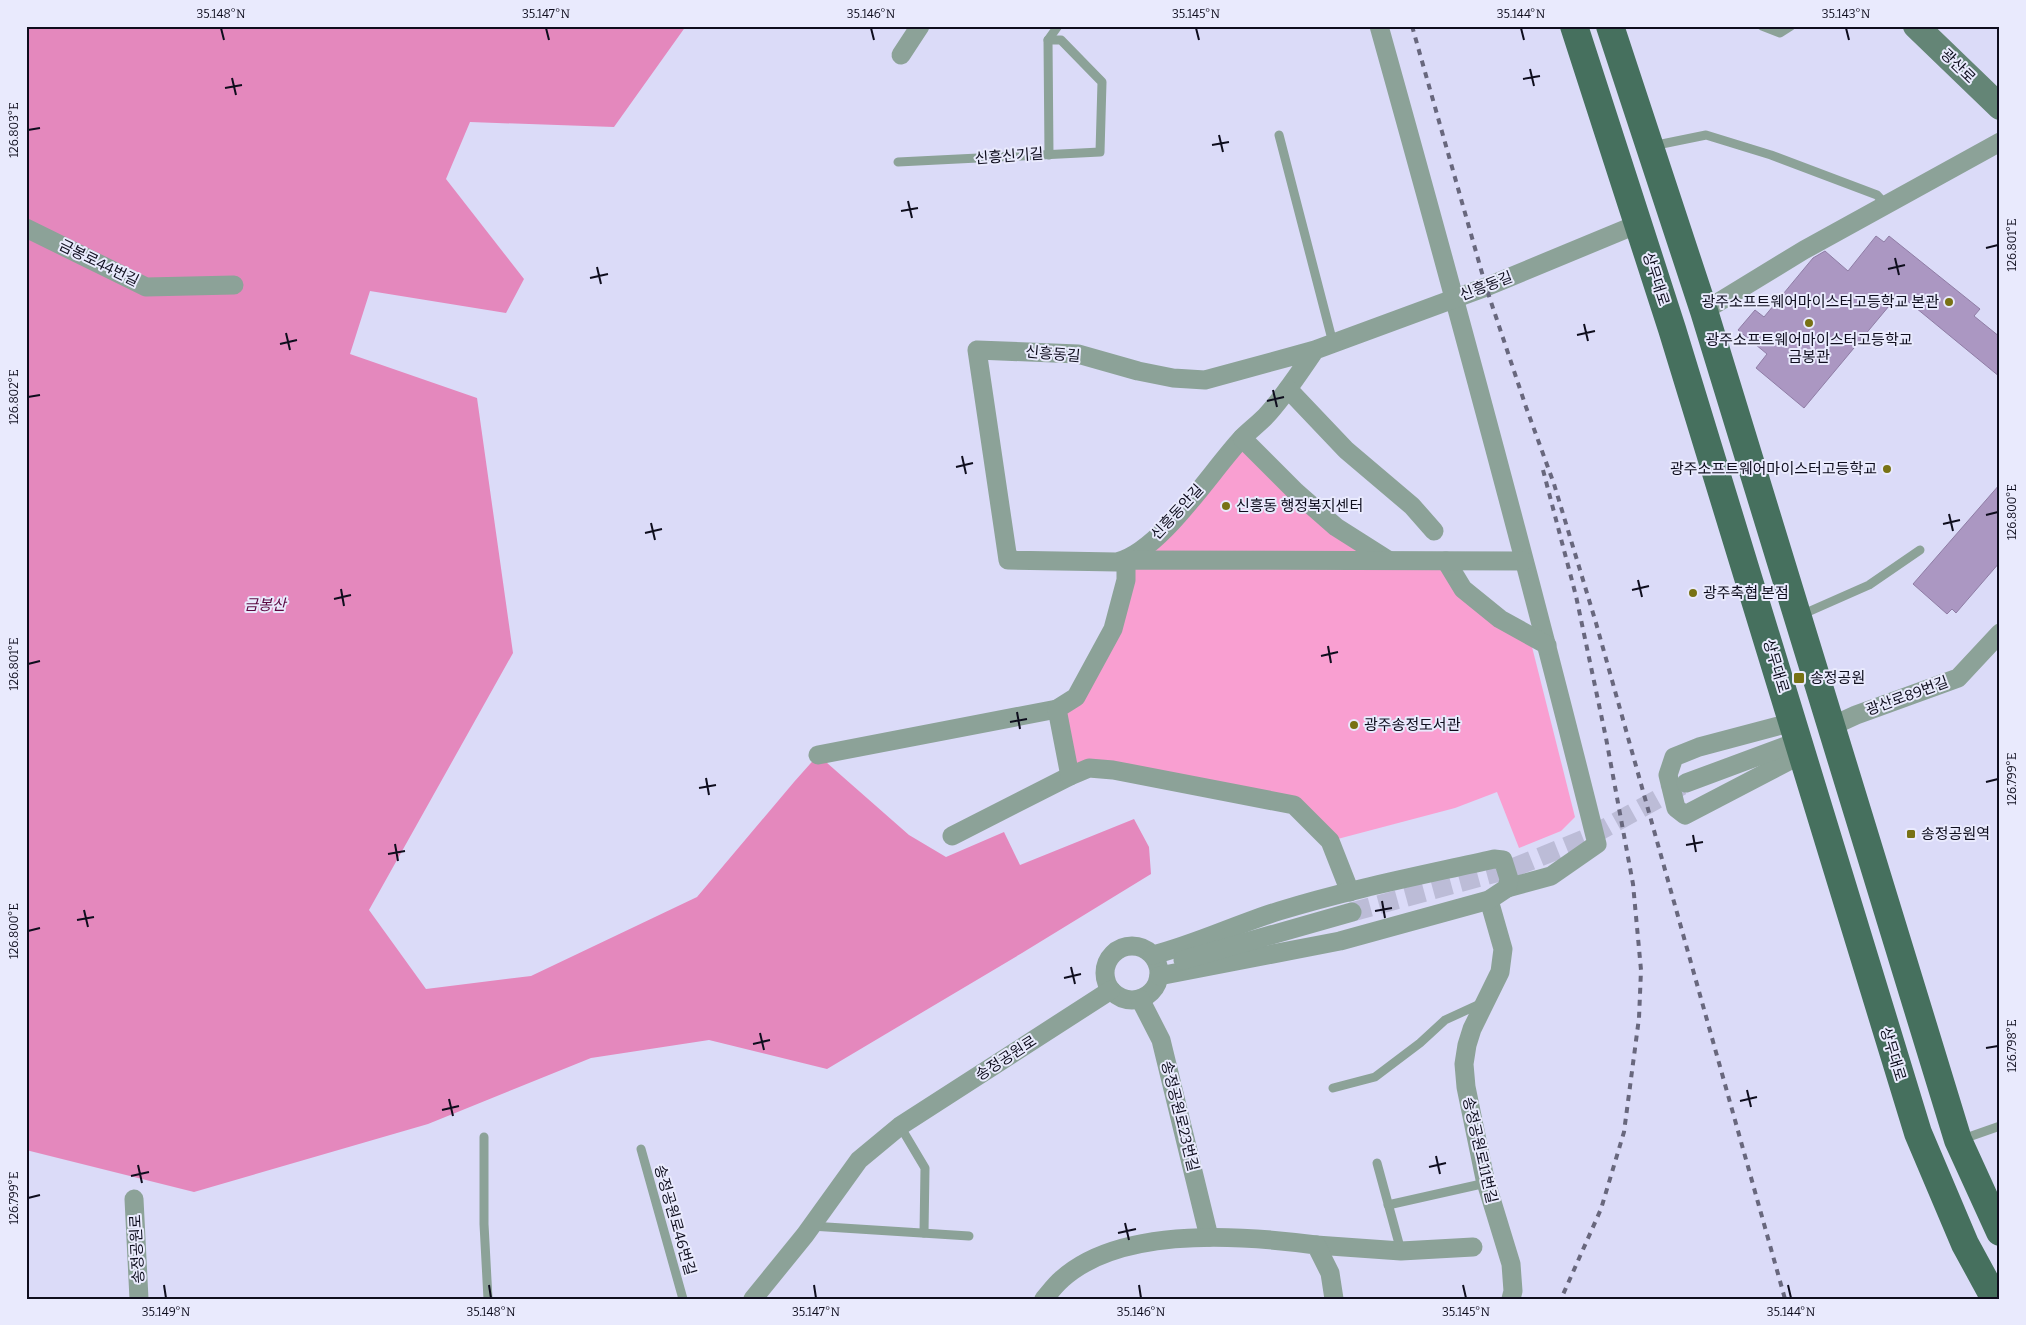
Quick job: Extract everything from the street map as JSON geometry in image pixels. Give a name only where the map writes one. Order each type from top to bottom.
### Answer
[{"type":"main road","name":"상무대로","points":[[1574,26],[1672,329],[1918,1134],[1964,1244],[1995,1299]]},
{"type":"main road","points":[[1610,26],[1704,311],[1958,1140],[2000,1232]]},
{"type":"main road","name":"광산로","points":[[1916,26],[2000,106]]},
{"type":"street","points":[[901,55],[920,26]]},
{"type":"street","points":[[1157,966],[1340,941],[1489,900],[1507,888],[1551,876],[1597,844],[1548,645],[1455,298],[1379,26]]},
{"type":"street","points":[[1704,311],[1804,250],[2000,142]]},
{"type":"street","name":"신흥동길","points":[[1126,560],[1117,562],[1008,560],[977,350],[1078,354],[1138,371],[1190,380],[1219,377],[1315,350],[1455,298],[1638,224]]},
{"type":"street","name":"금봉로44번길","points":[[26,228],[146,287],[234,286]]},
{"type":"street","name":"신흥동안길","points":[[1126,560],[1163,532],[1242,438],[1264,418],[1288,389],[1315,350]]},
{"type":"street","points":[[1288,389],[1346,450],[1412,506],[1434,532]]},
{"type":"street","points":[[1242,438],[1296,492],[1336,527],[1388,560]]},
{"type":"street","points":[[818,756],[1057,709],[1076,697],[1113,629],[1126,580],[1126,560],[1524,561]]},
{"type":"street","points":[[1446,561],[1463,589],[1500,619],[1548,645]]},
{"type":"street","name":"광산로89번길","points":[[1832,726],[1856,715],[1958,678],[1999,638]]},
{"type":"street","points":[[1057,709],[1070,776]]},
{"type":"street","points":[[1798,739],[1685,815],[1676,808],[1668,775],[1674,757],[1699,747],[1798,739]]},
{"type":"street","points":[[1686,783],[1798,739]]},
{"type":"street","points":[[952,836],[1089,768],[1113,770],[1294,805],[1330,841],[1350,892]]},
{"type":"street","points":[[1157,966],[1176,949],[1278,911],[1350,892],[1494,859],[1503,860],[1509,879],[1507,888]]},
{"type":"street","name":"송정공원로11번길","points":[[1489,900],[1503,950],[1500,972],[1484,1002],[1467,1045],[1464,1064],[1466,1087],[1486,1183],[1511,1264],[1513,1291],[1511,1299]]},
{"type":"street","points":[[1157,966],[1352,912]]},
{"type":"street","points":[[1138,946],[1146,949],[1157,966],[1154,989],[1148,996],[1140,999],[1122,998],[1111,990],[1105,978],[1108,960],[1120,948],[1138,946]]},
{"type":"street","name":"송정공원로","points":[[753,1299],[811,1226],[859,1160],[900,1126],[1111,990]]},
{"type":"street","name":"송정공원로23번길","points":[[1140,999],[1161,1040],[1209,1237]]},
{"type":"street","name":"송정공원로","points":[[134,1199],[139,1299]]},
{"type":"street","points":[[1044,1299],[1062,1279],[1097,1258],[1119,1250],[1173,1239],[1209,1237],[1401,1251],[1473,1247]]},
{"type":"street","points":[[1316,1246],[1330,1273],[1334,1299]]},
{"type":"lane","points":[[1048,40],[1058,26]]},
{"type":"lane","points":[[1762,26],[1780,33],[1791,26]]},
{"type":"lane","points":[[1048,40],[1062,40],[1102,82],[1100,152],[1050,155]]},
{"type":"lane","name":"신흥신기길","points":[[898,162],[1050,155],[1048,40]]},
{"type":"lane","points":[[1279,135],[1333,342]]},
{"type":"lane","points":[[1650,146],[1706,135],[1771,155],[1877,195],[1886,204]]},
{"type":"lane","points":[[1798,616],[1869,585],[1920,550]]},
{"type":"lane","points":[[1333,1088],[1376,1077],[1420,1043],[1445,1020],[1484,1002]]},
{"type":"lane","points":[[900,1126],[925,1168],[924,1233]]},
{"type":"lane","points":[[1958,1140],[2000,1126]]},
{"type":"lane","points":[[484,1137],[484,1224],[488,1299]]},
{"type":"lane","name":"송정공원로46번길","points":[[641,1149],[683,1299]]},
{"type":"lane","points":[[1377,1163],[1401,1251]]},
{"type":"lane","points":[[1388,1206],[1486,1183]]},
{"type":"lane","points":[[811,1226],[969,1236]]},
{"type":"shaded area","points":[[1242,438],[1388,560],[1446,561],[1463,589],[1529,635],[1575,817],[1561,831],[1519,848],[1497,792],[1455,808],[1330,841],[1294,805],[1113,770],[1070,776],[1057,709],[1076,697],[1126,580]]},
{"type":"green space","name":"금봉산","points":[[26,26],[686,26],[614,127],[470,122],[446,179],[524,279],[506,313],[370,291],[350,354],[477,398],[513,653],[369,910],[426,989],[531,976],[697,897],[818,755],[909,835],[946,857],[1004,832],[1020,865],[1134,819],[1149,847],[1151,874],[827,1069],[709,1040],[591,1058],[428,1124],[194,1192],[26,1150]]},
{"type":"building","name":"광주소프트웨어마이스터고등학교 금봉관","points":[[1876,236],[1884,242],[1889,236],[1980,309],[1974,316],[2000,337],[2000,377],[1899,294],[1804,408],[1756,368],[1767,354],[1738,330],[1755,310],[1764,317],[1813,258],[1825,251],[1848,271]]},
{"type":"building","points":[[2000,484],[2000,562],[1956,613],[1952,609],[1947,614],[1913,584]]},
{"type":"tunnel","points":[[1352,912],[1510,869],[1587,838],[1685,784]]},
{"type":"railway","points":[[1412,26],[1486,287],[1554,484],[1596,623],[1785,1299]]},
{"type":"railway","points":[[1543,470],[1576,596],[1606,738],[1633,884],[1641,970],[1639,1018],[1624,1132],[1601,1209],[1561,1299]]},
{"type":"place","name":"광주소프트웨어마이스터고등학교 본관","points":[[1949,302]]},
{"type":"place","name":"광주소프트웨어마이스터고등학교 금봉관","points":[[1809,323]]},
{"type":"place","name":"광주소프트웨어마이스터고등학교","points":[[1887,469]]},
{"type":"place","name":"신흥동 행정복지센터","points":[[1226,506]]},
{"type":"place","name":"광주축협 본점","points":[[1693,593]]},
{"type":"place","name":"송정공원","points":[[1799,678]]},
{"type":"place","name":"광주송정도서관","points":[[1354,725]]},
{"type":"place","name":"송정공원역","points":[[1911,834]]}]
